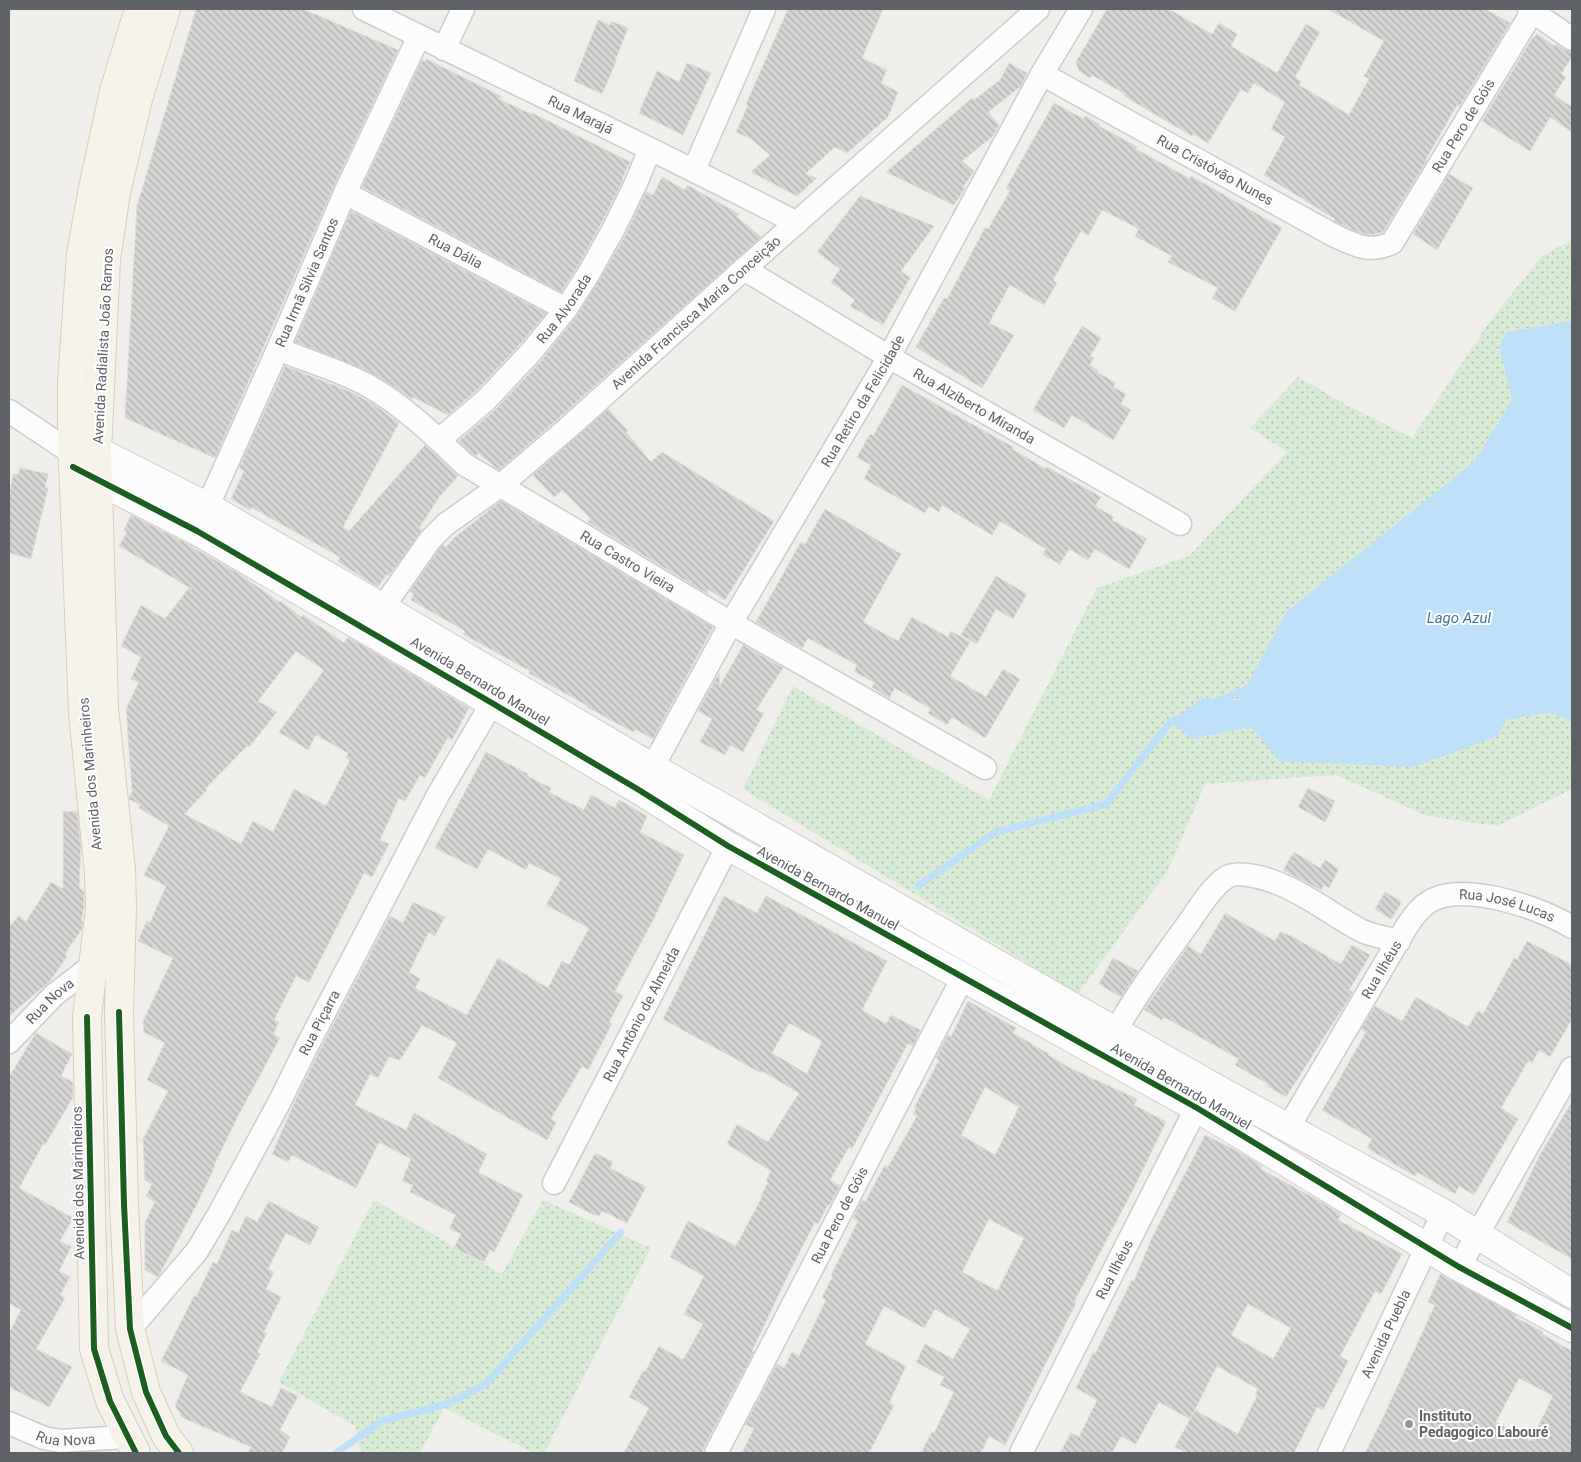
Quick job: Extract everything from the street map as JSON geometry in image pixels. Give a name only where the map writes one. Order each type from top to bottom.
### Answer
[{"type":"main road","name":"Avenida Radialista João Ramos","points":[[99,481],[79,452],[72,382],[81,254],[114,91],[139,9]]},
{"type":"main road","name":"Avenida Radialista João Ramos","points":[[79,452],[116,192],[138,99],[166,9]]},
{"type":"main road","name":"Avenida dos Marinheiros","points":[[79,452],[83,713],[99,874],[100,908],[87,1017],[94,1349],[110,1401],[131,1445]]},
{"type":"main road","name":"Avenida dos Marinheiros","points":[[99,481],[104,708],[121,868],[122,907],[119,1012],[124,1204],[130,1329],[146,1392],[166,1436],[179,1453]]},
{"type":"street","name":"Rua Marajá","points":[[364,9],[694,170],[797,223]]},
{"type":"street","points":[[444,49],[463,9]]},
{"type":"street","points":[[694,170],[764,9]]},
{"type":"street","name":"Avenida Francisca Maria Conceição","points":[[367,629],[430,540],[446,524],[500,486],[569,427],[744,269],[1038,9]]},
{"type":"street","name":"Rua Retiro da Felicidade","points":[[646,779],[731,623],[889,357],[1042,74],[1081,9]]},
{"type":"street","points":[[1532,10],[1572,39]]},
{"type":"street","name":"Rua Pero de Góis","points":[[1392,243],[1532,10]]},
{"type":"street","name":"Rua Irmã Silvia Santos","points":[[202,519],[278,350],[345,193],[418,36]]},
{"type":"street","name":"Rua Cristóvão Nunes","points":[[1042,74],[1334,236],[1355,245],[1373,249],[1392,243]]},
{"type":"street","name":"Rua Alvorada","points":[[439,440],[486,400],[531,352],[566,308],[589,273],[614,228],[650,149]]},
{"type":"street","name":"Rua Dália","points":[[345,193],[566,308]]},
{"type":"street","name":"Rua Alziberto Miranda","points":[[744,269],[889,357],[1180,524]]},
{"type":"street","name":"Rua Castro Vieira","points":[[278,350],[366,384],[394,402],[464,464],[731,623],[985,768]]},
{"type":"street","points":[[9,411],[79,452]]},
{"type":"street","name":"Avenida Bernardo Manuel","points":[[79,452],[202,519],[383,608],[646,779],[728,846],[1196,1108],[1460,1267],[1572,1328]]},
{"type":"street","name":"Avenida Bernardo Manuel","points":[[99,481],[202,519],[367,629],[492,703],[646,779],[1115,1032],[1443,1213],[1572,1294]]},
{"type":"street","name":"Rua Piçarra","points":[[130,1329],[202,1244],[280,1101],[438,795],[492,703]]},
{"type":"street","name":"Rua Antônio de Almeida","points":[[554,1183],[728,846]]},
{"type":"street","points":[[1115,1032],[1136,997],[1196,913],[1212,891],[1228,876],[1250,876],[1281,884],[1317,903],[1363,932],[1399,941]]},
{"type":"street","name":"Rua José Lucas","points":[[1437,898],[1451,894],[1490,896],[1518,904],[1572,927]]},
{"type":"street","name":"Rua Ilhéus","points":[[1288,1128],[1407,926],[1418,910],[1437,898]]},
{"type":"street","name":"Rua Nova","points":[[9,1042],[54,995],[93,964]]},
{"type":"street","name":"Rua Pero de Góis","points":[[716,1453],[963,977]]},
{"type":"street","points":[[1460,1267],[1572,1068]]},
{"type":"street","name":"Rua Ilhéus","points":[[1021,1453],[1208,1084]]},
{"type":"street","name":"Avenida Puebla","points":[[1328,1453],[1443,1213]]},
{"type":"street","name":"Rua Nova","points":[[9,1423],[44,1438],[57,1447],[131,1445]]},
{"type":"green space","points":[[1572,240],[1572,321],[1506,332],[1499,346],[1512,400],[1475,461],[1286,612],[1239,700],[1203,698],[1193,739],[1251,727],[1506,720],[1551,712],[1572,722],[1572,789],[1497,826],[1427,816],[1336,775],[1205,784],[1168,870],[1078,994],[743,789],[793,686],[989,800],[1097,588],[1189,556],[1287,452],[1250,428],[1298,377],[1343,403],[1412,438],[1490,321],[1542,256]]},
{"type":"green space","points":[[374,1200],[502,1274],[543,1200],[651,1248],[544,1453],[534,1453],[444,1408],[420,1453],[361,1453],[355,1426],[279,1382]]},
{"type":"water","name":"Lago Azul","points":[[1572,321],[1572,722],[1551,712],[1506,720],[1498,736],[1413,767],[1280,761],[1251,727],[1193,739],[1170,722],[1203,698],[1239,700],[1286,612],[1475,461],[1512,400],[1499,346],[1506,332]]},
{"type":"building","points":[[196,9],[303,9],[398,50],[333,188],[215,458],[125,418],[137,206]]},
{"type":"building","points":[[788,9],[883,9],[862,58],[887,70],[881,83],[898,92],[888,117],[847,153],[835,147],[805,174],[817,178],[797,196],[751,172],[770,155],[751,139],[736,132],[748,105],[746,104]]},
{"type":"building","points":[[1107,9],[1169,9],[1212,34],[1219,23],[1237,34],[1231,46],[1277,73],[1306,24],[1320,32],[1295,77],[1301,81],[1299,85],[1349,115],[1369,79],[1364,76],[1384,41],[1328,9],[1485,9],[1510,23],[1459,107],[1457,105],[1427,160],[1383,232],[1370,235],[1355,231],[1334,221],[1335,219],[1264,175],[1285,137],[1271,129],[1285,102],[1254,83],[1248,93],[1241,89],[1208,143],[1193,134],[1192,136],[1092,75],[1090,78],[1079,71],[1076,62]]},
{"type":"building","points":[[598,20],[610,25],[611,21],[628,28],[602,94],[574,81]]},
{"type":"building","points":[[1537,34],[1554,46],[1556,44],[1572,52],[1572,57],[1561,74],[1566,77],[1554,95],[1572,107],[1572,132],[1550,117],[1530,151],[1482,121],[1533,37]]},
{"type":"building","points":[[426,59],[501,96],[499,99],[532,113],[630,162],[602,222],[578,266],[561,292],[362,187],[422,60],[425,62]]},
{"type":"building","points":[[687,63],[711,73],[683,135],[639,113],[657,71],[679,82]]},
{"type":"building","points":[[1009,63],[1027,73],[1021,86],[988,112],[999,125],[993,136],[962,161],[974,171],[954,205],[886,172],[972,98],[974,100],[1000,80]]},
{"type":"building","points":[[1054,103],[1084,119],[1085,116],[1137,147],[1136,149],[1190,179],[1191,176],[1282,228],[1235,311],[1212,298],[1218,288],[1168,262],[1172,256],[1135,236],[1139,229],[1102,210],[1088,236],[1081,231],[1053,280],[1057,283],[1044,305],[1010,285],[989,323],[1014,335],[982,388],[916,347],[944,298],[947,299],[985,228],[988,229],[1010,191],[1006,188]]},
{"type":"building","points":[[1449,174],[1473,188],[1437,250],[1413,234]]},
{"type":"building","points":[[662,177],[685,190],[687,185],[739,214],[737,217],[761,237],[499,470],[478,453],[476,456],[472,454],[459,441],[496,409],[541,361],[576,317],[626,234],[646,192],[653,195]]},
{"type":"building","points":[[860,196],[934,226],[901,271],[910,278],[883,325],[850,306],[855,300],[831,282],[840,269],[817,252]]},
{"type":"building","points":[[351,211],[546,313],[477,390],[448,415],[413,397],[412,399],[362,368],[295,342]]},
{"type":"building","points":[[1082,326],[1101,338],[1090,356],[1094,358],[1090,365],[1097,372],[1116,383],[1113,387],[1126,394],[1121,404],[1131,410],[1113,440],[1072,415],[1064,428],[1033,410]]},
{"type":"building","points":[[285,366],[351,392],[373,404],[399,423],[343,527],[349,531],[425,445],[458,476],[440,496],[419,528],[422,530],[389,576],[387,574],[378,587],[338,562],[340,557],[251,507],[250,510],[231,499],[244,471],[239,468]]},
{"type":"building","points":[[902,385],[1013,447],[1012,449],[1046,469],[1047,467],[1101,497],[1095,506],[1114,517],[1112,520],[1147,539],[1129,569],[1095,549],[1088,560],[1069,549],[1060,564],[1043,555],[1046,549],[1000,521],[992,535],[942,505],[939,512],[929,506],[925,513],[864,479],[871,465],[857,457],[870,434],[873,436]]},
{"type":"building","points":[[608,409],[628,431],[626,432],[651,462],[662,452],[774,521],[725,600],[708,589],[708,594],[588,522],[591,519],[562,490],[554,497],[533,475]]},
{"type":"building","points":[[20,468],[48,474],[45,488],[48,488],[31,559],[9,553],[9,498],[13,474],[18,475]]},
{"type":"building","points":[[501,501],[713,627],[653,739],[635,729],[633,732],[587,707],[529,673],[530,671],[463,634],[465,631],[411,600],[414,594],[410,591],[440,548],[443,545],[446,547],[455,537]]},
{"type":"building","points":[[825,509],[901,554],[863,622],[898,641],[912,617],[948,637],[951,631],[970,642],[950,676],[986,697],[1003,669],[1020,679],[985,738],[952,717],[947,725],[928,713],[931,709],[895,688],[889,698],[872,687],[875,683],[854,671],[857,665],[808,638],[802,648],[756,622],[801,542],[805,544]]},
{"type":"building","points":[[131,515],[192,546],[238,573],[301,617],[303,615],[344,643],[348,637],[469,708],[452,740],[448,737],[425,778],[420,775],[405,801],[399,798],[380,840],[389,844],[372,877],[364,873],[309,982],[296,976],[274,1020],[279,1022],[273,1034],[280,1038],[238,1116],[195,1208],[158,1277],[145,1270],[145,1222],[155,1202],[146,1196],[152,1184],[145,1180],[143,1139],[168,1091],[147,1080],[165,1043],[144,1032],[143,1021],[173,958],[138,941],[147,921],[150,923],[166,886],[144,875],[169,826],[139,808],[140,805],[129,799],[132,792],[126,708],[139,682],[131,679],[141,657],[121,646],[141,605],[165,619],[188,589],[192,589],[119,546],[127,532],[124,530]],"holes":[[[296,651],[324,670],[279,732],[308,750],[316,735],[348,753],[346,758],[350,760],[326,806],[294,789],[273,832],[253,821],[241,844],[184,814],[207,790],[205,789],[247,746],[249,747],[277,712],[258,701]]]},
{"type":"building","points":[[996,576],[1027,594],[1013,619],[996,609],[977,644],[961,635]]},
{"type":"building","points":[[743,645],[783,668],[756,710],[764,713],[743,752],[730,745],[725,755],[700,742],[712,719],[698,711],[719,673],[720,686]]},
{"type":"building","points":[[486,752],[528,774],[527,776],[551,788],[549,792],[584,810],[591,795],[615,808],[619,800],[647,816],[640,832],[684,855],[652,922],[615,991],[623,996],[609,1022],[612,1024],[588,1070],[582,1066],[551,1119],[556,1123],[547,1140],[438,1078],[457,1043],[422,1025],[400,1060],[389,1057],[378,1078],[370,1074],[355,1105],[406,1130],[414,1113],[487,1154],[478,1172],[523,1195],[494,1252],[490,1250],[484,1262],[454,1248],[461,1234],[449,1228],[456,1215],[410,1192],[413,1185],[402,1181],[411,1159],[379,1142],[356,1188],[292,1155],[288,1162],[272,1154],[319,1052],[390,916],[403,923],[413,902],[445,917],[435,936],[429,932],[409,972],[420,979],[415,988],[467,1015],[498,958],[548,988],[562,961],[569,965],[589,928],[546,905],[561,879],[529,863],[526,870],[488,849],[477,869],[435,848]]},
{"type":"building","points":[[1308,788],[1335,801],[1325,822],[1298,807]]},
{"type":"building","points":[[63,811],[77,812],[81,848],[79,888],[84,892],[82,929],[66,952],[66,958],[50,981],[9,1016],[9,927],[19,916],[26,922],[51,882],[63,889]]},
{"type":"building","points":[[1294,852],[1320,868],[1325,860],[1339,869],[1329,888],[1324,885],[1321,890],[1283,870]]},
{"type":"building","points":[[1385,892],[1402,902],[1391,919],[1375,909]]},
{"type":"building","points":[[724,896],[757,913],[766,896],[887,961],[862,1010],[886,1024],[891,1015],[920,1030],[913,1046],[908,1043],[852,1149],[849,1147],[830,1180],[840,1186],[818,1224],[815,1222],[752,1351],[754,1352],[702,1453],[624,1453],[649,1408],[629,1397],[643,1371],[645,1372],[659,1346],[683,1360],[703,1324],[684,1314],[704,1276],[670,1257],[688,1221],[736,1246],[762,1197],[771,1171],[727,1144],[737,1124],[768,1142],[799,1093],[762,1071],[761,1073],[663,1019]],"holes":[[[789,1023],[822,1041],[807,1074],[772,1053]]]},
{"type":"building","points":[[1225,913],[1275,941],[1280,932],[1291,936],[1341,964],[1352,945],[1370,955],[1349,990],[1353,992],[1286,1097],[1235,1065],[1239,1059],[1164,1017],[1162,1020],[1144,1010],[1188,946],[1201,954]]},
{"type":"building","points":[[1527,941],[1572,965],[1572,1019],[1550,1057],[1539,1050],[1532,1063],[1528,1061],[1501,1108],[1518,1119],[1474,1195],[1459,1186],[1455,1194],[1417,1172],[1415,1176],[1367,1148],[1372,1139],[1322,1110],[1366,1032],[1361,1029],[1375,1006],[1402,1021],[1416,997],[1468,1027],[1478,1011],[1483,1014],[1514,958],[1517,960]]},
{"type":"building","points":[[1113,958],[1138,971],[1121,997],[1099,984]]},
{"type":"building","points":[[968,1001],[1016,1028],[1013,1033],[1070,1068],[1137,1099],[1134,1105],[1166,1122],[1132,1192],[1074,1302],[1076,1303],[1005,1445],[989,1436],[981,1453],[921,1453],[932,1432],[934,1433],[954,1392],[940,1385],[944,1377],[916,1362],[925,1344],[953,1359],[970,1329],[935,1309],[924,1328],[884,1306],[865,1344],[906,1366],[889,1403],[894,1405],[869,1453],[742,1453],[754,1428],[745,1425],[777,1364],[784,1368],[792,1352],[799,1356],[826,1300],[822,1297],[833,1276],[831,1275],[858,1221],[853,1218],[862,1200],[865,1202],[885,1165],[888,1167],[917,1116],[913,1114],[916,1109],[914,1108],[939,1060],[936,1058],[948,1035],[951,1037]],"holes":[[[985,1087],[1019,1107],[995,1155],[961,1135]],[[989,1219],[1024,1238],[998,1290],[962,1272]]]},
{"type":"building","points":[[36,1033],[72,1054],[61,1076],[73,1082],[73,1097],[45,1145],[43,1144],[19,1188],[73,1218],[60,1241],[71,1247],[59,1271],[70,1277],[60,1295],[65,1298],[36,1349],[72,1367],[49,1407],[9,1387],[9,1333],[21,1310],[9,1303],[9,1077]]},
{"type":"building","points":[[1572,1102],[1572,1259],[1507,1222],[1540,1155]]},
{"type":"building","points":[[1205,1135],[1239,1152],[1262,1166],[1260,1169],[1341,1214],[1338,1220],[1402,1254],[1381,1294],[1375,1291],[1340,1356],[1348,1361],[1323,1410],[1317,1407],[1294,1453],[1187,1453],[1175,1447],[1195,1410],[1238,1434],[1257,1396],[1255,1395],[1258,1389],[1217,1366],[1190,1419],[1159,1402],[1136,1444],[1121,1436],[1112,1453],[1060,1453],[1071,1433],[1079,1437],[1097,1400],[1076,1388],[1132,1280],[1134,1281],[1151,1240]],"holes":[[[1248,1304],[1291,1328],[1273,1359],[1231,1335]]]},
{"type":"building","points":[[595,1153],[613,1162],[610,1168],[646,1187],[627,1223],[602,1211],[599,1216],[594,1215],[569,1202]]},
{"type":"building","points":[[269,1201],[319,1227],[310,1245],[286,1233],[268,1269],[274,1272],[266,1289],[281,1297],[264,1332],[267,1333],[257,1352],[260,1354],[240,1392],[272,1407],[281,1388],[298,1396],[280,1430],[290,1437],[282,1453],[248,1453],[251,1447],[181,1417],[175,1406],[188,1375],[161,1361],[213,1262],[217,1264],[232,1230],[238,1233],[246,1216],[257,1222]]},
{"type":"building","points":[[1440,1274],[1516,1315],[1515,1317],[1572,1351],[1572,1453],[1365,1453],[1435,1305],[1428,1302]],"holes":[[[1519,1378],[1553,1396],[1531,1441],[1496,1422]]]},
{"type":"waterway","points":[[1216,702],[1252,687]]},
{"type":"waterway","points":[[918,886],[996,832],[1106,804],[1170,722],[1177,719]]},
{"type":"waterway","points":[[336,1453],[382,1421],[447,1404],[486,1384],[621,1232]]},
{"type":"cycle path","points":[[73,467],[197,531],[639,790],[728,846],[1197,1108],[1459,1267],[1572,1328]]},
{"type":"cycle path","points":[[119,1012],[124,1204],[130,1329],[146,1392],[166,1436],[179,1453]]},
{"type":"cycle path","points":[[87,1017],[94,1349],[110,1401],[136,1453]]},
{"type":"place","name":"Instituto Pedagogico Labouré","points":[[1409,1424]]}]
